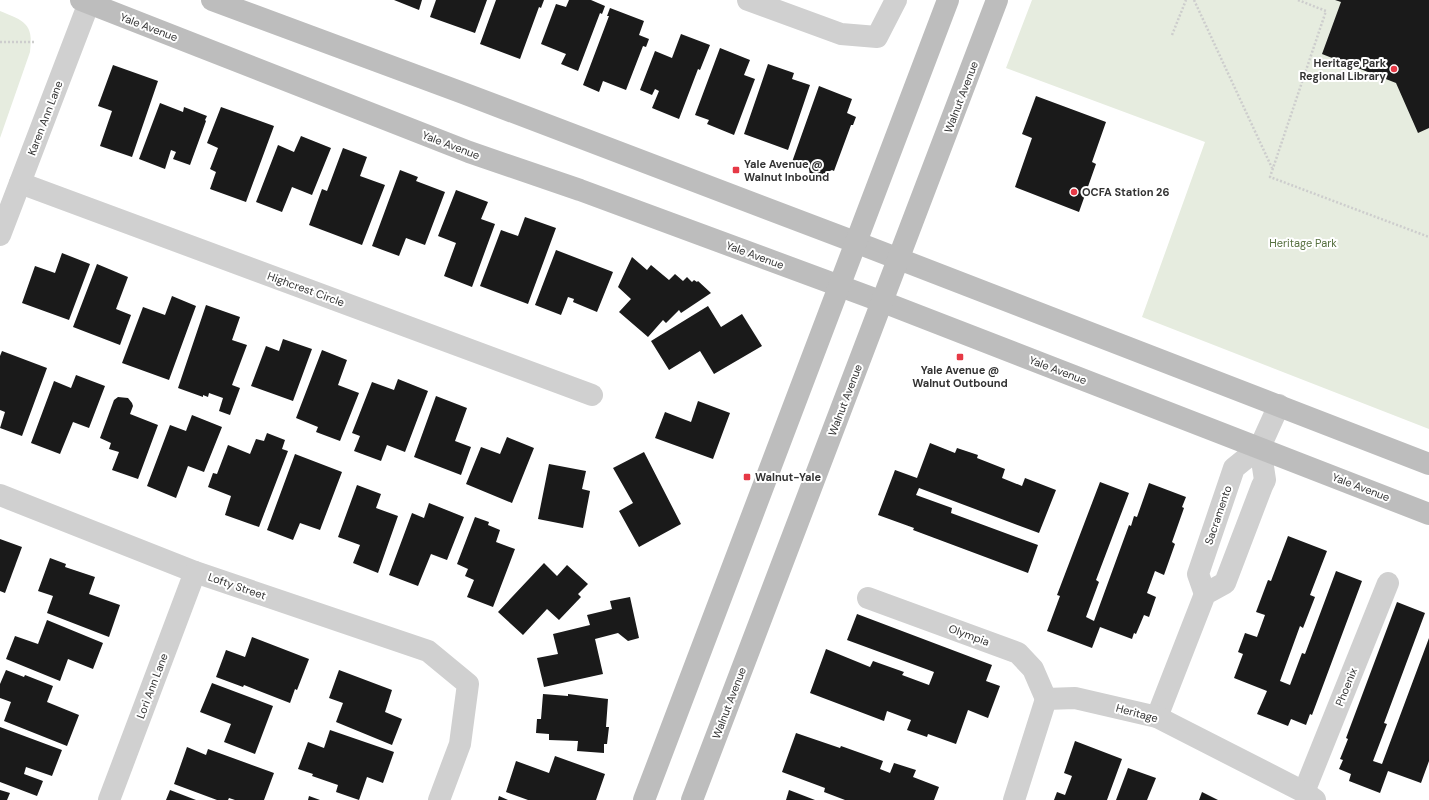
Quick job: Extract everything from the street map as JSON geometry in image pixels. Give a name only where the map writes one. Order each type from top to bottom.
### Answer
[{"type":"main road","points":[[212,0],[855,242],[1429,464]]},
{"type":"main road","points":[[644,800],[838,286],[948,0]]},
{"type":"main road","name":"Walnut Avenue","points":[[692,800],[997,0]]},
{"type":"main road","name":"Yale Avenue","points":[[86,1],[469,152],[587,193],[883,302],[1058,371],[1260,447],[1429,514]]},
{"type":"street","points":[[748,0],[841,34],[877,37],[896,0]]},
{"type":"street","name":"Karen Ann Lane","points":[[0,235],[86,1]]},
{"type":"street","name":"Highcrest Circle","points":[[20,183],[592,395]]},
{"type":"street","name":"Sacramento","points":[[1205,594],[1198,574],[1234,468],[1260,447],[1279,405]]},
{"type":"street","points":[[1157,717],[1205,594],[1225,583],[1265,480],[1260,447]]},
{"type":"street","name":"Lofty Street","points":[[0,495],[195,572],[428,651],[468,684],[460,744],[439,800]]},
{"type":"street","name":"Lori Ann Lane","points":[[109,800],[195,572]]},
{"type":"street","name":"Phoenix","points":[[1309,796],[1388,583]]},
{"type":"street","name":"Olympia","points":[[868,598],[1018,653],[1033,669],[1046,699]]},
{"type":"street","name":"Heritage","points":[[1046,699],[1075,698],[1157,717],[1309,796]]},
{"type":"street","points":[[1014,800],[1046,699]]},
{"type":"path","points":[[1172,35],[1186,0]]},
{"type":"path","points":[[1194,0],[1272,168]]},
{"type":"path","points":[[1298,0],[1326,11],[1270,177],[1429,237]]},
{"type":"path","points":[[0,42],[35,42]]},
{"type":"green space","name":"Heritage Park","points":[[1032,0],[1429,0],[1429,429],[1142,317],[1205,142],[1006,68]]},
{"type":"green space","points":[[0,11],[26,24],[29,29],[31,42],[30,52],[0,138]]},
{"type":"building","points":[[394,0],[422,0],[419,10]]},
{"type":"building","points":[[436,0],[487,0],[475,33],[430,17]]},
{"type":"building","points":[[496,0],[544,0],[541,8],[539,7],[520,59],[480,44]]},
{"type":"building","points":[[569,0],[591,0],[605,6],[602,14],[600,13],[578,71],[561,64],[566,54],[541,44],[556,4],[566,7]]},
{"type":"building","name":"Heritage Park Regional Library","points":[[1335,0],[1429,0],[1429,128],[1418,133],[1396,83],[1322,54],[1341,2]]},
{"type":"building","points":[[610,8],[644,21],[639,35],[649,39],[646,47],[643,46],[626,90],[603,81],[599,92],[583,85],[609,16],[607,16]]},
{"type":"building","points":[[681,34],[710,45],[700,70],[698,69],[679,119],[652,108],[659,91],[655,89],[652,95],[640,90],[655,51],[672,58]]},
{"type":"building","points":[[720,48],[750,60],[744,75],[755,79],[734,135],[707,124],[709,120],[695,115]]},
{"type":"building","points":[[768,64],[794,73],[792,79],[810,85],[788,150],[744,134]]},
{"type":"building","points":[[113,65],[158,81],[132,157],[100,146],[112,111],[98,106]]},
{"type":"building","points":[[819,86],[852,99],[847,113],[856,117],[853,125],[851,125],[834,171],[832,170],[811,180],[809,169],[792,162]]},
{"type":"building","points":[[1036,96],[1106,122],[1092,162],[1096,164],[1079,212],[1015,187],[1032,138],[1022,134]]},
{"type":"building","points":[[160,103],[183,112],[184,107],[207,116],[190,165],[173,159],[176,152],[171,150],[165,169],[139,159]]},
{"type":"building","points":[[221,107],[274,126],[246,202],[210,189],[216,172],[210,169],[218,148],[207,143]]},
{"type":"building","points":[[301,136],[331,148],[312,195],[292,187],[282,212],[256,202],[278,145],[294,152]]},
{"type":"building","points":[[343,148],[367,157],[360,176],[385,185],[362,245],[309,225],[322,189],[327,191]]},
{"type":"building","points":[[400,170],[418,177],[416,181],[445,192],[425,245],[406,238],[399,256],[372,246]]},
{"type":"building","points":[[456,190],[488,202],[481,219],[495,224],[472,287],[444,276],[456,243],[438,236]]},
{"type":"building","points":[[525,217],[556,228],[528,304],[480,286],[501,230],[518,236]]},
{"type":"building","points":[[556,250],[613,272],[597,312],[573,302],[574,299],[568,297],[561,315],[535,305]]},
{"type":"building","points":[[62,253],[90,264],[69,320],[22,303],[35,266],[55,273]]},
{"type":"building","points":[[632,257],[647,270],[651,265],[669,280],[675,274],[683,281],[687,277],[692,282],[694,280],[697,282],[698,281],[711,293],[681,313],[679,310],[666,323],[663,320],[648,337],[619,312],[631,299],[618,287]]},
{"type":"building","points":[[97,264],[128,277],[116,309],[131,315],[120,345],[73,327]]},
{"type":"building","points":[[172,296],[196,306],[169,380],[122,363],[143,307],[165,315]]},
{"type":"building","points":[[206,305],[240,317],[232,340],[247,345],[232,385],[240,388],[230,415],[219,411],[223,398],[209,393],[208,397],[203,395],[203,397],[178,388]]},
{"type":"building","points":[[708,306],[721,327],[742,314],[762,346],[714,374],[700,351],[669,370],[651,341]]},
{"type":"building","points":[[283,339],[312,349],[293,401],[251,386],[266,346],[279,351]]},
{"type":"building","points":[[322,350],[347,360],[338,385],[359,393],[340,441],[316,432],[318,427],[296,418]]},
{"type":"building","points":[[2,351],[47,368],[22,436],[0,428],[5,412],[0,410],[0,356]]},
{"type":"building","points":[[76,375],[105,386],[89,428],[73,422],[60,454],[31,443],[54,381],[71,388]]},
{"type":"building","points":[[398,379],[428,391],[405,452],[387,445],[381,461],[354,451],[360,436],[352,433],[372,382],[394,390]]},
{"type":"building","points":[[436,396],[467,408],[455,441],[471,447],[461,475],[414,457]]},
{"type":"building","points":[[118,397],[128,398],[132,403],[133,406],[130,414],[158,425],[138,479],[112,470],[119,452],[109,449],[111,443],[100,438],[114,400]]},
{"type":"building","points":[[698,401],[730,413],[713,459],[655,438],[665,412],[691,422]]},
{"type":"building","points":[[192,415],[222,427],[204,472],[188,466],[176,498],[147,486],[170,425],[186,431]]},
{"type":"building","points":[[267,433],[285,440],[282,449],[288,451],[259,527],[225,515],[231,496],[208,487],[213,473],[217,474],[228,445],[250,454],[256,439],[264,441]]},
{"type":"building","points":[[507,437],[534,448],[512,503],[466,484],[481,447],[500,454]]},
{"type":"building","points":[[930,443],[955,453],[957,448],[978,455],[977,458],[1005,469],[1002,478],[1022,486],[1025,478],[1056,490],[1039,533],[919,488],[916,495],[952,508],[951,513],[1038,545],[1028,573],[913,530],[914,528],[878,515],[895,470],[917,478]]},
{"type":"building","points":[[644,452],[681,524],[639,547],[619,511],[633,503],[613,468]]},
{"type":"building","points":[[295,454],[342,472],[320,530],[300,523],[293,540],[267,530]]},
{"type":"building","points":[[549,464],[586,471],[582,489],[590,491],[583,528],[538,519]]},
{"type":"building","points":[[1100,482],[1129,493],[1096,580],[1099,582],[1086,617],[1094,621],[1129,525],[1131,526],[1134,516],[1137,517],[1149,483],[1186,497],[1182,507],[1184,508],[1172,542],[1175,544],[1164,575],[1155,571],[1147,593],[1156,597],[1149,617],[1144,615],[1136,634],[1134,633],[1132,639],[1100,627],[1092,648],[1047,631],[1060,596],[1057,595]]},
{"type":"building","points":[[357,485],[381,494],[376,508],[398,516],[378,573],[353,563],[360,545],[338,537]]},
{"type":"building","points":[[429,503],[464,517],[447,560],[431,554],[418,586],[389,575],[412,513],[424,518]]},
{"type":"building","points":[[475,517],[489,522],[488,525],[500,530],[496,542],[515,549],[493,607],[467,597],[474,580],[465,576],[468,569],[457,564]]},
{"type":"building","points":[[1288,536],[1327,551],[1310,595],[1315,597],[1303,628],[1300,626],[1280,681],[1290,685],[1302,653],[1305,654],[1336,571],[1362,581],[1312,715],[1310,714],[1306,725],[1291,719],[1288,726],[1257,714],[1267,691],[1234,678],[1243,654],[1238,652],[1245,633],[1257,637],[1265,615],[1256,612],[1268,580],[1271,581]]},
{"type":"building","points":[[0,539],[22,547],[5,593],[0,591]]},
{"type":"building","points":[[50,558],[66,564],[65,567],[95,577],[89,594],[120,605],[109,637],[47,613],[53,596],[38,591]]},
{"type":"building","points":[[544,563],[557,576],[567,565],[588,584],[578,594],[581,597],[559,620],[547,609],[523,635],[498,612]]},
{"type":"building","points":[[630,597],[639,638],[628,641],[618,633],[595,639],[603,674],[544,687],[537,658],[558,654],[553,634],[590,625],[587,615],[612,609],[610,601]]},
{"type":"building","points":[[1397,602],[1425,613],[1384,723],[1387,724],[1373,761],[1382,764],[1429,638],[1429,761],[1421,783],[1388,771],[1380,793],[1349,781],[1351,774],[1339,769],[1343,760],[1340,759],[1348,739],[1346,738]]},
{"type":"building","points":[[857,614],[992,665],[986,681],[1000,686],[988,718],[968,710],[956,744],[928,734],[927,737],[907,730],[911,720],[887,711],[884,721],[810,693],[826,649],[870,667],[873,661],[904,672],[902,675],[929,685],[934,672],[847,640]]},
{"type":"building","points":[[47,620],[103,643],[93,669],[68,659],[60,681],[6,659],[15,636],[38,644]]},
{"type":"building","points":[[252,637],[309,659],[297,690],[295,689],[290,703],[244,685],[243,687],[216,677],[226,650],[245,657]]},
{"type":"building","points":[[6,670],[24,677],[25,675],[53,686],[47,702],[79,715],[67,746],[4,721],[11,702],[0,698],[0,684]]},
{"type":"building","points":[[339,670],[392,690],[385,712],[402,719],[392,745],[336,722],[343,703],[329,698]]},
{"type":"building","points":[[212,683],[273,706],[255,754],[224,742],[231,724],[200,712]]},
{"type":"building","points":[[543,694],[568,696],[568,694],[608,699],[606,727],[609,727],[607,744],[604,744],[604,753],[577,751],[578,741],[549,740],[549,734],[536,733],[537,719],[541,719]]},
{"type":"building","points":[[0,727],[62,750],[52,776],[26,767],[24,774],[43,781],[37,796],[0,782]]},
{"type":"building","points":[[330,730],[394,752],[383,783],[367,777],[359,800],[336,792],[338,785],[312,776],[313,774],[298,769],[308,742],[324,748]]},
{"type":"building","points":[[796,733],[840,748],[841,746],[883,761],[880,769],[890,773],[894,763],[916,770],[913,777],[939,787],[934,800],[845,800],[824,792],[825,788],[782,772]]},
{"type":"building","points":[[1075,741],[1122,759],[1107,800],[1054,800],[1057,792],[1065,795],[1072,776],[1064,773]]},
{"type":"building","points":[[187,747],[206,755],[208,749],[274,773],[264,800],[235,800],[229,798],[228,800],[217,800],[174,784]]},
{"type":"building","points":[[555,756],[605,774],[596,800],[528,800],[506,792],[516,761],[549,773]]},
{"type":"building","points":[[1128,768],[1156,778],[1147,800],[1116,800]]},
{"type":"building","points":[[0,790],[10,793],[7,800],[0,800]]},
{"type":"building","points":[[170,790],[196,800],[166,800]]},
{"type":"building","points":[[789,790],[815,800],[786,800]]},
{"type":"building","points":[[1202,792],[1218,800],[1199,800]]},
{"type":"building","points":[[309,796],[320,800],[308,800]]},
{"type":"building","points":[[499,796],[508,800],[498,800]]},
{"type":"place","name":"Heritage Park Regional Library","points":[[1394,69]]},
{"type":"place","name":"Yale Avenue @ Walnut Inbound","points":[[736,170]]},
{"type":"place","name":"OCFA Station 26","points":[[1074,192]]},
{"type":"place","name":"Yale Avenue @ Walnut Outbound","points":[[960,357]]},
{"type":"place","name":"Walnut-Yale","points":[[747,477]]}]
